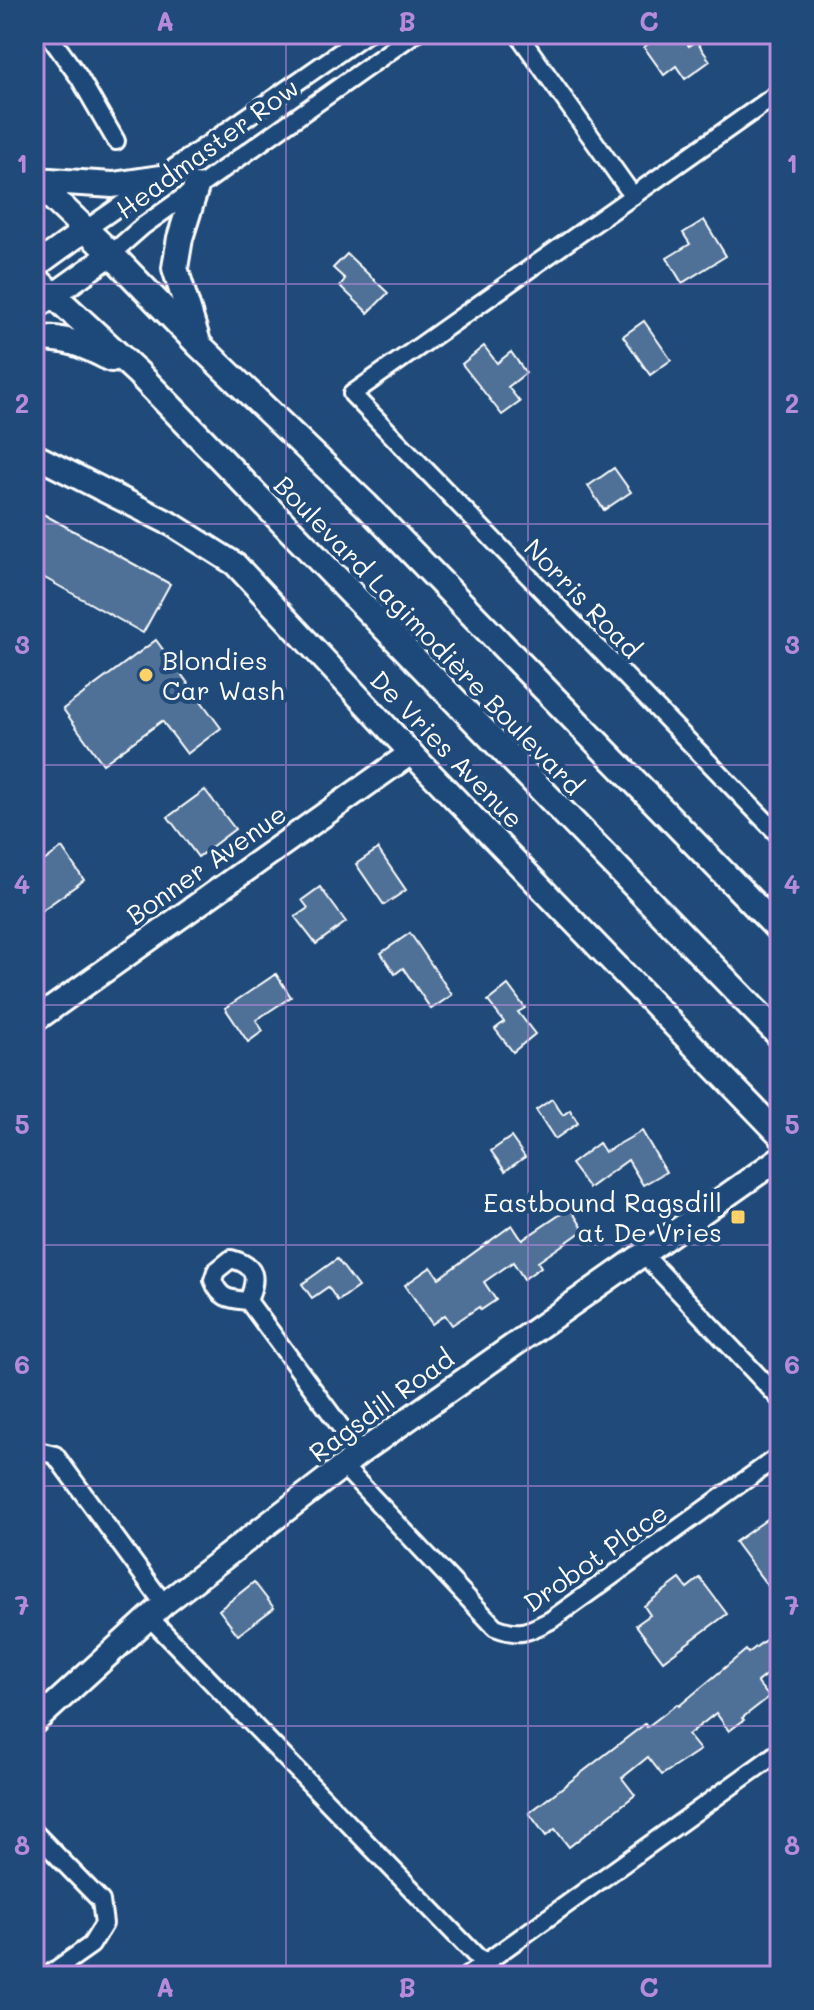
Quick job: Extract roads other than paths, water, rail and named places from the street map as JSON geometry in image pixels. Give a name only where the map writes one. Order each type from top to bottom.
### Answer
[{"type":"main road","points":[[34,180],[113,185],[160,178]]},
{"type":"main road","name":"Boulevard Lagimodière Boulevard","points":[[34,180],[199,345],[366,505],[780,931]]},
{"type":"main road","points":[[196,187],[180,238],[175,268],[199,345]]},
{"type":"main road","name":"Boulevard Lagimodière Boulevard","points":[[34,277],[138,373],[780,1036]]},
{"type":"main road","points":[[34,339],[57,337],[83,344],[138,373]]},
{"type":"street","points":[[48,34],[79,77],[116,141]]},
{"type":"street","name":"Headmaster Row","points":[[34,267],[366,34]]},
{"type":"street","name":"Headmaster Row","points":[[34,309],[196,187],[414,34]]},
{"type":"street","points":[[518,34],[633,196],[780,92]]},
{"type":"street","name":"Norris Road","points":[[633,196],[352,394],[780,836]]},
{"type":"street","name":"De Vries Avenue","points":[[34,455],[173,525],[235,564],[411,753],[780,1135]]},
{"type":"street","name":"Bonner Avenue","points":[[34,1021],[411,753]]},
{"type":"street","name":"Ragsdill Road","points":[[34,1723],[156,1611],[351,1459],[780,1158]]},
{"type":"street","points":[[644,1255],[780,1399]]},
{"type":"street","name":"Drobot Place","points":[[248,1301],[351,1459],[495,1627],[513,1634],[530,1631],[551,1620],[780,1455]]},
{"type":"street","points":[[34,1450],[55,1455],[156,1611],[484,1964]]},
{"type":"street","points":[[467,1976],[780,1751]]},
{"type":"street","points":[[34,1832],[101,1901],[104,1924],[91,1945],[47,1976]]},
{"type":"place","name":"Blondies Car Wash","points":[[146,675]]},
{"type":"place","name":"Eastbound Ragsdill at De Vries","points":[[738,1217]]}]
